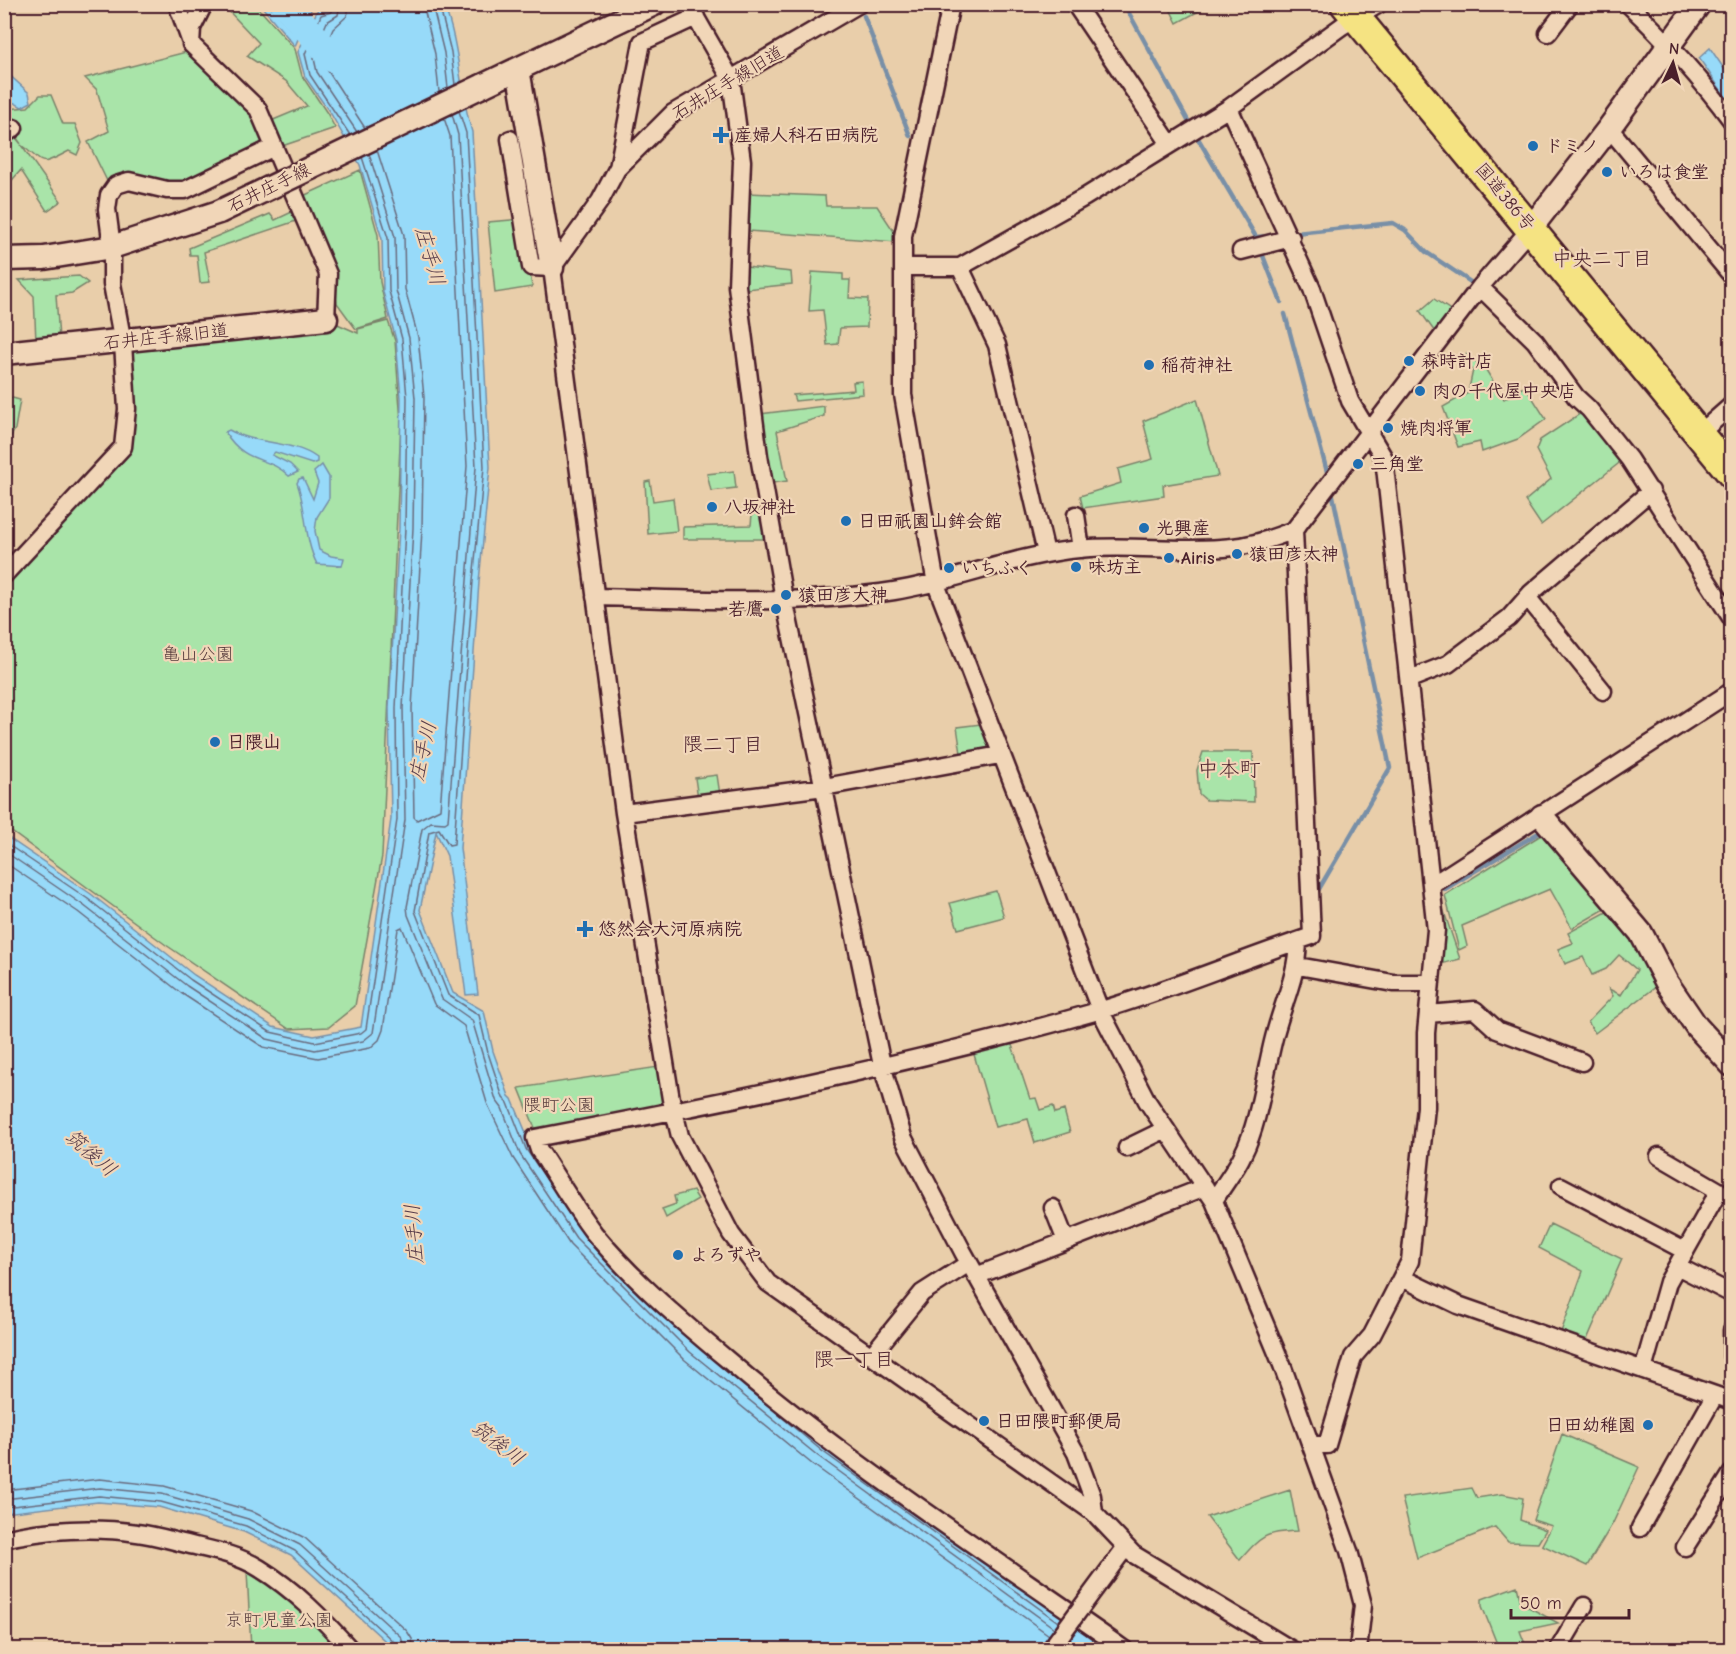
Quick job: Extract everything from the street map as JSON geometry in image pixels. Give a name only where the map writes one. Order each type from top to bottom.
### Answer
[{"type":"highway","name":"国道386号","points":[[1360,9],[1531,228],[1731,474]]},
{"type":"street","points":[[177,4],[191,44],[258,109],[328,274],[326,319]]},
{"type":"street","points":[[191,44],[192,28],[204,4]]},
{"type":"street","name":"石井庄手線","points":[[518,69],[541,45],[626,4]]},
{"type":"street","name":"石井庄手線","points":[[4,259],[44,258],[112,247],[219,212],[654,4]]},
{"type":"street","points":[[951,4],[903,236],[903,395],[936,584],[1100,1010],[1147,1101],[1210,1194],[1313,1445],[1349,1551],[1363,1605],[1358,1650]]},
{"type":"street","points":[[1075,4],[1170,144]]},
{"type":"street","points":[[1548,33],[1570,4]]},
{"type":"street","points":[[1628,4],[1707,86],[1731,121]]},
{"type":"street","points":[[596,597],[784,599],[891,591],[936,584],[1046,553],[1081,549],[1232,548],[1262,542],[1294,531],[1479,287],[1531,228],[1609,128],[1699,4]]},
{"type":"street","name":"石井庄手線旧道","points":[[552,268],[600,201],[617,169],[674,113],[856,5]]},
{"type":"street","points":[[903,267],[960,267],[1229,108],[1342,26],[1360,9]]},
{"type":"street","points":[[617,169],[642,42],[692,11],[731,80],[742,160],[737,286],[759,456],[784,599],[882,1065],[903,1137],[973,1270],[1076,1453],[1092,1497],[1094,1513]]},
{"type":"street","points":[[518,69],[552,268],[624,813],[680,1136],[731,1234],[768,1283],[1094,1513],[1125,1548],[1292,1650]]},
{"type":"street","points":[[1229,108],[1291,238],[1312,289],[1350,401],[1384,458],[1436,930],[1428,1014],[1426,1107],[1410,1261],[1372,1335],[1353,1357],[1327,1445],[1313,1445]]},
{"type":"street","points":[[1609,128],[1731,276]]},
{"type":"street","points":[[510,139],[531,267],[552,268]]},
{"type":"street","points":[[4,575],[123,447],[128,409],[123,343],[112,284],[112,247],[107,209],[109,195],[116,185],[129,181],[167,190],[185,190],[274,147]]},
{"type":"street","points":[[1253,248],[1291,238]]},
{"type":"street","points":[[960,267],[998,345],[1046,553]]},
{"type":"street","points":[[1479,287],[1535,341],[1576,397],[1602,425],[1651,491],[1731,619]]},
{"type":"street","name":"石井庄手線旧道","points":[[4,353],[123,343],[326,319]]},
{"type":"street","points":[[1699,434],[1731,405]]},
{"type":"street","points":[[1410,679],[1448,664],[1509,618],[1528,598],[1651,491]]},
{"type":"street","points":[[1076,514],[1081,549]]},
{"type":"street","points":[[1125,1650],[856,1462],[765,1392],[703,1340],[628,1270],[594,1232],[538,1150],[535,1138],[674,1111],[882,1065],[1100,1010],[1312,936],[1294,531]]},
{"type":"street","points":[[1528,598],[1603,692]]},
{"type":"street","points":[[1432,885],[1542,816],[1731,691]]},
{"type":"street","points":[[624,813],[824,787],[1000,755]]},
{"type":"street","points":[[1542,816],[1641,933],[1666,982],[1697,1027],[1731,1065]]},
{"type":"street","points":[[871,1356],[922,1293],[973,1270],[1210,1194],[1226,1178],[1243,1154],[1267,1076],[1274,1034],[1298,966],[1298,940]]},
{"type":"street","points":[[1298,966],[1393,983],[1431,983]]},
{"type":"street","points":[[1428,1014],[1475,1010],[1497,1030],[1582,1062]]},
{"type":"street","points":[[1127,1148],[1166,1129]]},
{"type":"street","points":[[1643,1370],[1668,1282],[1719,1191],[1659,1156]]},
{"type":"street","points":[[1561,1186],[1681,1259],[1731,1293]]},
{"type":"street","points":[[1053,1208],[1066,1241]]},
{"type":"street","points":[[1402,1278],[1458,1305],[1731,1401]]},
{"type":"street","points":[[1731,1330],[1731,1357]]},
{"type":"street","points":[[1640,1528],[1715,1395]]},
{"type":"street","points":[[1685,1546],[1731,1473]]},
{"type":"street","points":[[4,1539],[21,1535],[86,1531],[136,1533],[233,1556],[257,1567],[311,1606],[351,1650]]},
{"type":"street","points":[[1050,1650],[1125,1548]]},
{"type":"street","points":[[1558,1650],[1584,1606]]},
{"type":"green space","points":[[1210,4],[1177,23],[1168,5]]},
{"type":"green space","points":[[223,5],[253,5],[262,12],[295,49],[302,76],[335,128],[282,146],[271,121],[307,106],[286,81],[247,56],[259,43]]},
{"type":"green space","points":[[190,51],[253,109],[268,145],[184,187],[108,183],[88,142],[109,131],[97,90],[85,78]]},
{"type":"green space","points":[[40,95],[51,95],[63,124],[75,124],[82,143],[77,155],[69,151],[46,161],[42,161],[21,145],[61,201],[47,211],[21,170],[5,188],[5,139],[12,133],[21,144],[8,125],[8,109],[28,107]]},
{"type":"green space","points":[[360,170],[378,235],[380,282],[388,319],[356,329],[337,303],[331,270],[301,197]]},
{"type":"green space","points":[[748,193],[825,196],[826,206],[877,206],[897,236],[897,242],[749,231]]},
{"type":"green space","points":[[296,210],[299,220],[204,252],[210,282],[200,283],[197,255],[190,255],[189,248],[270,214],[275,220]]},
{"type":"green space","points":[[522,219],[532,287],[495,293],[488,222]]},
{"type":"green space","points":[[746,267],[791,272],[792,284],[746,289]]},
{"type":"green space","points":[[812,272],[843,274],[843,280],[850,280],[849,298],[868,299],[867,327],[840,328],[838,344],[827,345],[823,310],[809,311]]},
{"type":"green space","points":[[79,276],[88,283],[72,293],[56,295],[59,339],[36,342],[34,296],[19,280]]},
{"type":"green space","points":[[1434,299],[1455,313],[1437,335],[1420,311]]},
{"type":"green space","name":"亀山公園","points":[[326,319],[358,333],[358,329],[388,321],[395,341],[401,422],[382,856],[355,1006],[329,1027],[289,1029],[166,945],[5,827],[5,580],[123,447],[123,343]]},
{"type":"green space","points":[[1467,354],[1486,370],[1504,399],[1525,386],[1546,419],[1518,439],[1482,452],[1480,442],[1458,447],[1443,407],[1468,393],[1473,370],[1460,360]]},
{"type":"green space","points":[[862,381],[863,394],[795,401],[793,395],[854,390],[853,382]]},
{"type":"green space","points":[[5,396],[20,400],[15,429],[5,448]]},
{"type":"green space","points":[[1197,399],[1218,476],[1163,485],[1164,496],[1083,508],[1080,496],[1121,483],[1118,469],[1153,459],[1143,421]]},
{"type":"green space","points":[[824,406],[824,416],[777,431],[787,481],[772,483],[760,414]]},
{"type":"green space","points":[[1584,411],[1623,460],[1541,525],[1525,501],[1551,479],[1536,450],[1540,440]]},
{"type":"green space","points":[[734,471],[736,488],[711,491],[707,474]]},
{"type":"green space","points":[[650,481],[653,501],[673,498],[677,531],[648,534],[645,482]]},
{"type":"green space","points":[[761,512],[765,539],[683,539],[683,527],[751,525],[752,514]]},
{"type":"green space","points":[[981,724],[991,755],[962,760],[957,727]]},
{"type":"green space","points":[[1203,752],[1253,752],[1254,802],[1206,800],[1199,794],[1197,770]]},
{"type":"green space","points":[[717,775],[720,795],[698,798],[695,778]]},
{"type":"green space","points":[[1549,830],[1612,905],[1572,928],[1550,889],[1462,926],[1467,946],[1459,950],[1445,895]]},
{"type":"green space","points":[[996,891],[1004,917],[958,929],[950,903]]},
{"type":"green space","points":[[1439,897],[1460,959],[1437,965]]},
{"type":"green space","points":[[1614,908],[1661,983],[1595,1033],[1588,1022],[1613,996],[1609,989],[1621,995],[1637,970],[1619,955],[1606,969],[1592,975],[1583,957],[1565,964],[1558,949],[1573,943],[1568,933]]},
{"type":"green space","points":[[1011,1042],[1030,1099],[1036,1098],[1040,1110],[1053,1106],[1055,1113],[1064,1110],[1070,1132],[1035,1143],[1028,1119],[995,1127],[973,1051]]},
{"type":"green space","name":"隈町公園","points":[[665,1066],[674,1111],[537,1133],[519,1088]]},
{"type":"green space","points":[[693,1191],[698,1199],[666,1218],[662,1209],[676,1204],[674,1196]]},
{"type":"green space","points":[[1550,1224],[1622,1259],[1586,1342],[1561,1332],[1583,1271],[1539,1248]]},
{"type":"green space","points":[[1562,1434],[1639,1467],[1613,1523],[1587,1566],[1542,1545],[1552,1526],[1533,1520]]},
{"type":"green space","points":[[1472,1488],[1477,1498],[1502,1494],[1523,1498],[1520,1520],[1546,1530],[1538,1543],[1508,1542],[1495,1527],[1417,1558],[1402,1498]]},
{"type":"green space","points":[[1290,1490],[1298,1531],[1271,1534],[1265,1537],[1253,1545],[1240,1560],[1207,1517]]},
{"type":"green space","name":"京町児童公園","points":[[247,1571],[264,1576],[347,1649],[251,1649]]},
{"type":"green space","points":[[1517,1586],[1521,1603],[1558,1623],[1520,1631],[1527,1649],[1499,1649],[1482,1606],[1482,1599]]},
{"type":"water","name":"筑後川","points":[[342,4],[444,5],[453,36],[472,132],[490,467],[479,582],[460,848],[478,994],[466,995],[447,856],[436,832],[420,910],[453,993],[484,1011],[493,1051],[509,1096],[532,1147],[587,1230],[826,1446],[1107,1649],[394,1649],[291,1555],[244,1532],[159,1507],[98,1502],[5,1513],[4,835],[91,894],[194,975],[273,1027],[314,1036],[361,1027],[391,819],[389,708],[399,528],[401,398],[396,340],[383,292],[382,239],[360,165],[331,114],[305,77],[298,52],[318,9]]},
{"type":"water","points":[[259,5],[313,5],[295,46],[263,8]]},
{"type":"water","points":[[1710,48],[1731,79],[1731,105],[1699,58]]},
{"type":"water","points":[[4,70],[29,93],[31,102],[22,107],[5,98]]},
{"type":"water","points":[[229,430],[251,438],[297,448],[317,458],[317,462],[312,464],[275,452],[272,455],[290,464],[298,472],[289,476],[281,469],[241,450],[225,432]]},
{"type":"water","points":[[322,465],[329,477],[329,498],[317,517],[315,531],[319,550],[331,556],[344,558],[342,566],[317,564],[310,545],[297,483],[303,478],[313,499],[318,483],[314,472]]},
{"type":"waterway","name":"庄手川","points":[[285,4],[334,59]]},
{"type":"waterway","points":[[1124,4],[1191,126]]},
{"type":"waterway","points":[[864,16],[910,136]]},
{"type":"waterway","points":[[1196,135],[1256,237],[1269,236]]},
{"type":"waterway","points":[[1296,233],[1393,223],[1405,230],[1426,252],[1472,283]]},
{"type":"waterway","points":[[1260,248],[1281,302]]},
{"type":"waterway","points":[[1285,314],[1327,472]]},
{"type":"waterway","points":[[1316,894],[1390,768],[1332,491]]},
{"type":"waterway","points":[[1445,889],[1545,829]]},
{"type":"place","name":"産婦人科石田病院","points":[[721,135]]},
{"type":"place","name":"ドミノ","points":[[1533,146]]},
{"type":"place","name":"いろは食堂","points":[[1607,172]]},
{"type":"place","name":"森時計店","points":[[1409,361]]},
{"type":"place","name":"稲荷神社","points":[[1149,365]]},
{"type":"place","name":"肉の千代屋中央店","points":[[1420,391]]},
{"type":"place","name":"焼肉将軍","points":[[1388,428]]},
{"type":"place","name":"三角堂","points":[[1358,464]]},
{"type":"place","name":"八坂神社","points":[[712,507]]},
{"type":"place","name":"日田祇園山鉾会館","points":[[846,521]]},
{"type":"place","name":"光興産","points":[[1144,528]]},
{"type":"place","name":"猿田彦太神","points":[[1237,554]]},
{"type":"place","name":"Airis","points":[[1169,558]]},
{"type":"place","name":"味坊主","points":[[1076,567]]},
{"type":"place","name":"いちふく","points":[[949,568]]},
{"type":"place","name":"猿田彦大神","points":[[786,595]]},
{"type":"place","name":"若鷹","points":[[776,609]]},
{"type":"place","name":"日隈山","points":[[215,742]]},
{"type":"place","name":"悠然会大河原病院","points":[[585,929]]},
{"type":"place","name":"よろずや","points":[[678,1255]]},
{"type":"place","name":"日田隈町郵便局","points":[[984,1421]]},
{"type":"place","name":"日田幼稚園","points":[[1648,1425]]},
{"type":"district","name":"中央二丁目","points":[[1602,258]]},
{"type":"district","name":"隈二丁目","points":[[723,744]]},
{"type":"district","name":"中本町","points":[[1229,769]]},
{"type":"district","name":"隈一丁目","points":[[854,1359]]}]
